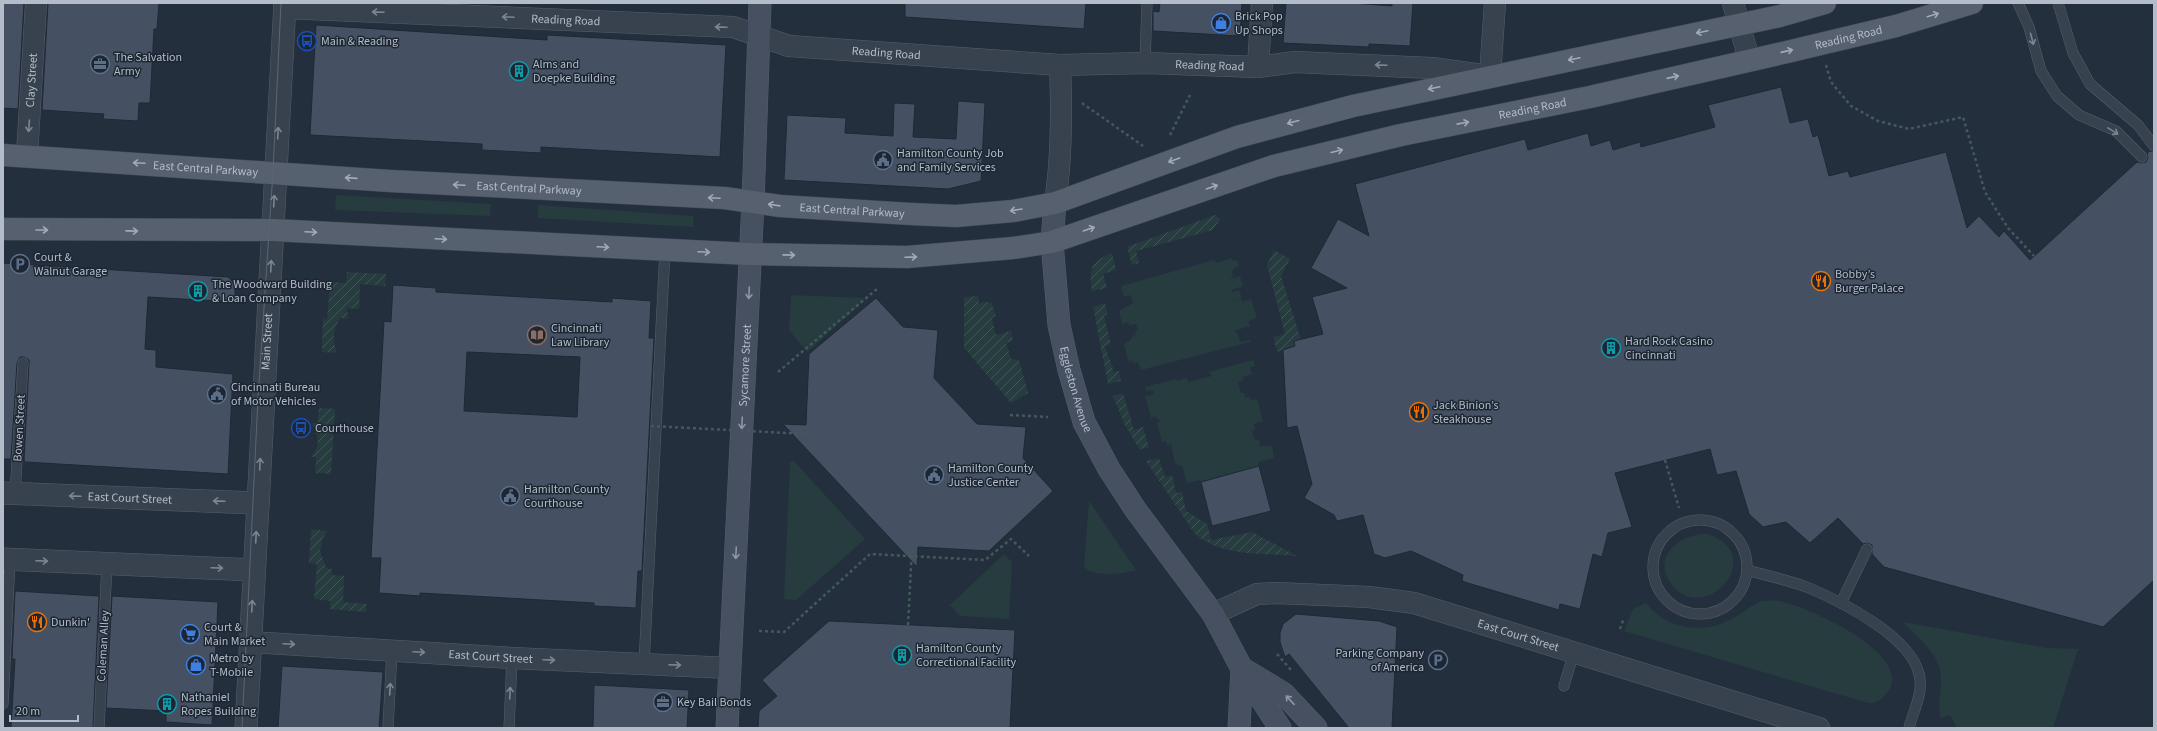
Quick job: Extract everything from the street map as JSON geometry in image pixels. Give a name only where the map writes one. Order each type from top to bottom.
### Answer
[{"type":"main road","name":"Sycamore Street","points":[[727,728],[753,202],[760,3]]},
{"type":"main road","name":"Reading Road","points":[[1055,203],[1237,137],[1353,106],[1780,16],[1825,3]]},
{"type":"main road","name":"Reading Road","points":[[1052,242],[1274,166],[1401,135],[1590,97],[1896,26],[1972,3]]},
{"type":"main road","name":"East Central Parkway","points":[[3,155],[276,172],[390,181],[724,198],[780,206],[956,216],[1013,211],[1055,203]]},
{"type":"main road","name":"Eggleston Avenue","points":[[1055,203],[1052,242],[1059,325],[1069,370],[1084,422],[1109,469],[1135,508],[1213,614],[1242,669],[1280,728]]},
{"type":"main road","points":[[3,229],[272,230],[750,254],[908,257],[1013,248],[1052,242]]},
{"type":"main road","points":[[1239,728],[1242,669],[1283,693],[1316,728]]},
{"type":"street","name":"Clay Street","points":[[27,156],[36,3]]},
{"type":"street","points":[[1258,67],[1262,3]]},
{"type":"street","points":[[1490,76],[1495,3]]},
{"type":"street","points":[[1733,3],[1749,59]]},
{"type":"street","name":"Reading Road","points":[[285,5],[421,8],[733,27],[789,46],[1060,65],[1145,63],[1258,67],[1294,62],[1432,68],[1490,76]]},
{"type":"street","name":"Main Street","points":[[246,728],[285,5]]},
{"type":"street","name":"Eggleston Avenue","points":[[1055,203],[1061,163],[1062,98],[1060,65]]},
{"type":"street","name":"East Court Street","points":[[9,494],[258,503]]},
{"type":"street","points":[[7,559],[254,570]]},
{"type":"street","name":"East Court Street","points":[[1213,614],[1257,594],[1292,593],[1368,596],[1414,603],[1819,728]]},
{"type":"street","name":"East Court Street","points":[[250,642],[512,658],[730,668]]},
{"type":"lane","points":[[1145,63],[1148,3]]},
{"type":"lane","points":[[2018,3],[2029,27],[2041,71],[2057,96],[2079,115],[2116,131],[2142,157]]},
{"type":"lane","points":[[2058,3],[2073,53],[2090,84],[2138,125],[2154,146]]},
{"type":"lane","points":[[644,664],[665,250]]},
{"type":"lane","name":"Bowen Street","points":[[9,494],[23,363]]},
{"type":"lane","points":[[1700,520],[1715,523],[1728,530],[1739,541],[1745,555],[1747,570],[1744,585],[1735,598],[1723,608],[1708,614],[1693,614],[1678,608],[1665,599],[1657,586],[1653,570],[1654,555],[1661,540],[1672,530],[1685,523],[1700,520]]},
{"type":"lane","points":[[1841,603],[1867,549]]},
{"type":"lane","points":[[3,704],[7,559]]},
{"type":"lane","name":"Coleman Alley","points":[[99,728],[107,564]]},
{"type":"lane","points":[[1747,570],[1808,587],[1841,603],[1887,632],[1908,654],[1919,674],[1920,692],[1909,728]]},
{"type":"lane","points":[[388,728],[392,650]]},
{"type":"lane","points":[[1564,686],[1574,652]]},
{"type":"lane","points":[[509,728],[512,658]]},
{"type":"path","points":[[1820,43],[1831,82],[1851,106],[1878,121],[1909,129],[1963,117],[1985,192],[2008,228],[2034,256]]},
{"type":"path","points":[[1170,135],[1190,95]]},
{"type":"path","points":[[1079,100],[1143,146]]},
{"type":"path","points":[[778,372],[877,289]]},
{"type":"path","points":[[1010,415],[1048,417]]},
{"type":"path","points":[[651,426],[806,434]]},
{"type":"path","points":[[1665,460],[1679,508]]},
{"type":"path","points":[[759,631],[784,632],[870,554],[985,560],[1011,539],[1030,556]]},
{"type":"path","points":[[908,625],[912,547]]},
{"type":"path","points":[[1620,629],[1624,618]]},
{"type":"green space","points":[[336,195],[491,204],[490,216],[335,210]]},
{"type":"green space","points":[[538,205],[693,216],[694,227],[538,218]]},
{"type":"green space","points":[[1215,215],[1220,219],[1213,230],[1136,251],[1139,263],[1132,265],[1127,247]]},
{"type":"green space","points":[[1274,250],[1290,259],[1281,276],[1301,340],[1295,346],[1277,352],[1273,337],[1285,334],[1267,265]]},
{"type":"green space","points":[[1112,253],[1116,270],[1103,274],[1107,288],[1092,291],[1090,277],[1095,263],[1099,259]]},
{"type":"green space","points":[[1232,258],[1233,261],[1237,260],[1239,266],[1235,268],[1232,272],[1233,276],[1229,279],[1240,276],[1243,286],[1231,290],[1232,292],[1239,290],[1242,298],[1231,301],[1241,299],[1242,302],[1251,299],[1257,318],[1248,321],[1250,326],[1234,331],[1238,334],[1240,342],[1250,340],[1250,342],[1141,370],[1138,362],[1133,363],[1132,360],[1128,361],[1124,344],[1132,339],[1132,336],[1136,335],[1135,331],[1138,330],[1136,324],[1129,326],[1128,322],[1122,324],[1119,311],[1133,303],[1131,295],[1124,297],[1121,286],[1214,260],[1216,263]]},
{"type":"green space","points":[[347,272],[386,274],[385,286],[360,284],[359,309],[347,308],[348,319],[340,318],[336,327],[334,344],[337,353],[322,352],[323,318],[327,319],[330,282],[346,283]]},
{"type":"green space","points":[[791,295],[864,298],[863,302],[807,352],[789,330]]},
{"type":"green space","points":[[978,296],[979,303],[991,302],[996,316],[992,318],[996,335],[1011,331],[1013,341],[1006,343],[1011,359],[1019,360],[1028,393],[1011,403],[964,348],[964,297]]},
{"type":"green space","points":[[1105,303],[1107,314],[1104,316],[1111,344],[1105,346],[1114,372],[1119,371],[1121,381],[1108,384],[1093,307]]},
{"type":"green space","points":[[1253,360],[1255,366],[1250,367],[1252,374],[1243,377],[1244,380],[1238,382],[1241,393],[1244,393],[1245,398],[1250,397],[1251,400],[1257,399],[1263,421],[1254,424],[1255,430],[1252,431],[1255,440],[1259,439],[1260,446],[1272,446],[1274,458],[1258,462],[1259,466],[1201,482],[1200,480],[1187,483],[1182,465],[1178,466],[1175,463],[1171,444],[1167,445],[1166,441],[1162,442],[1157,423],[1160,422],[1159,419],[1157,419],[1156,416],[1151,418],[1145,396],[1154,394],[1153,390],[1146,391],[1145,387],[1177,379],[1177,381],[1187,378],[1188,382],[1212,376],[1209,372]]},
{"type":"green space","points":[[1123,393],[1134,430],[1143,427],[1149,448],[1139,449],[1124,423],[1113,396]]},
{"type":"green space","points":[[319,408],[335,409],[331,474],[315,473],[316,457],[310,457],[316,449],[318,441],[312,423],[318,423]]},
{"type":"green space","points":[[1159,458],[1165,477],[1172,475],[1176,493],[1182,492],[1186,511],[1207,524],[1211,540],[1252,532],[1297,556],[1257,554],[1230,550],[1218,547],[1195,534],[1146,461]]},
{"type":"green space","points":[[793,460],[865,539],[796,600],[784,599],[790,463]]},
{"type":"green space","points":[[1089,501],[1136,570],[1116,574],[1102,574],[1095,573],[1084,567]]},
{"type":"green space","points":[[311,529],[327,531],[323,538],[320,550],[326,568],[332,569],[332,575],[344,576],[343,602],[367,604],[366,612],[330,609],[330,601],[314,599],[317,564],[309,563]]},
{"type":"green space","points":[[1707,534],[1725,543],[1733,556],[1732,570],[1726,582],[1715,592],[1701,597],[1686,596],[1672,585],[1666,575],[1664,566],[1666,557],[1671,549],[1678,543],[1687,538]]},
{"type":"green space","points":[[1004,554],[1012,562],[1009,619],[960,616],[950,605]]},
{"type":"green space","points":[[1761,601],[1779,601],[1793,605],[1830,621],[1868,644],[1883,658],[1891,672],[1891,686],[1888,692],[1877,702],[1868,703],[1624,631],[1633,609],[1646,603],[1654,612],[1673,623],[1696,628],[1718,625]]},
{"type":"green space","points":[[1903,622],[2047,648],[2078,649],[2053,728],[1957,728],[1950,715],[1941,718],[1939,706],[1941,674],[1938,665],[1929,649]]},
{"type":"building","points":[[3,3],[24,3],[18,109],[3,108]]},
{"type":"building","name":"The Salvation Army","points":[[48,3],[159,3],[157,29],[154,29],[150,103],[139,103],[138,121],[103,119],[104,114],[42,110]]},
{"type":"building","points":[[905,3],[1086,3],[1084,29],[905,17]]},
{"type":"building","points":[[1160,3],[1242,3],[1240,36],[1153,31],[1153,11],[1159,12]]},
{"type":"building","points":[[1286,3],[1352,3],[1392,6],[1392,3],[1413,3],[1410,46],[1369,44],[1369,47],[1283,43]]},
{"type":"building","name":"Alms and Doepke Building","points":[[316,25],[547,40],[547,35],[726,45],[720,157],[541,147],[541,153],[482,150],[482,144],[310,135]]},
{"type":"building","name":"Hard Rock Casino Cincinnati","points":[[1781,87],[1790,123],[1808,119],[1813,137],[1818,135],[1829,176],[1848,171],[1850,177],[1946,152],[1967,228],[1979,216],[1999,237],[2004,231],[2030,260],[2137,162],[2146,162],[2148,158],[2147,153],[2150,151],[2154,152],[2154,580],[2103,627],[1884,567],[1872,554],[1872,545],[1867,543],[1863,544],[1838,518],[1810,543],[1786,522],[1763,527],[1749,514],[1736,471],[1717,475],[1710,449],[1615,473],[1632,527],[1608,533],[1602,557],[1593,554],[1580,609],[1560,604],[1559,610],[1462,581],[1463,575],[1411,551],[1385,558],[1374,554],[1363,515],[1337,521],[1334,515],[1304,498],[1312,484],[1297,426],[1287,428],[1283,350],[1295,346],[1294,341],[1323,334],[1312,297],[1347,288],[1311,268],[1338,219],[1369,236],[1355,184],[1525,139],[1528,150],[1588,133],[1591,146],[1610,140],[1613,150],[1640,142],[1641,147],[1715,127],[1708,105]]},
{"type":"building","name":"Hamilton County Job and Family Services","points":[[958,101],[985,103],[981,181],[948,189],[784,180],[787,115],[846,118],[845,133],[893,136],[894,103],[915,104],[913,137],[956,139]]},
{"type":"building","points":[[3,263],[228,277],[235,284],[235,302],[148,297],[145,349],[156,350],[156,367],[233,374],[228,474],[25,462],[29,360],[24,357],[20,357],[17,363],[11,459],[3,459]]},
{"type":"building","name":"Hamilton County Courthouse","points":[[393,285],[436,288],[436,292],[612,302],[612,298],[651,301],[649,338],[654,338],[642,571],[638,571],[636,608],[594,606],[594,603],[420,593],[420,596],[379,593],[381,558],[371,558],[384,321],[391,322]],"holes":[[[467,352],[580,357],[577,417],[464,411]]]},
{"type":"building","name":"Hamilton County Justice Center","points":[[876,298],[903,327],[938,330],[934,378],[977,424],[1026,427],[1023,458],[1053,491],[989,551],[918,547],[917,567],[783,424],[806,425],[809,354]]},
{"type":"building","points":[[1259,466],[1271,511],[1212,526],[1201,482]]},
{"type":"building","points":[[15,591],[99,596],[93,728],[11,728],[15,659],[12,659]]},
{"type":"building","points":[[112,596],[218,602],[212,725],[166,722],[166,711],[106,708]]},
{"type":"building","points":[[1296,614],[1379,621],[1397,627],[1392,728],[1349,728],[1289,654],[1285,657],[1280,642],[1280,633],[1283,624]]},
{"type":"building","name":"Hamilton County Correctional Facility","points":[[829,621],[1015,630],[1010,728],[758,728],[759,711],[777,696],[762,680]]},
{"type":"building","points":[[282,666],[383,672],[379,728],[278,728]]},
{"type":"building","points":[[594,685],[689,690],[687,728],[593,728]]},
{"type":"tram line","points":[[242,728],[258,398],[273,172],[281,3]]},
{"type":"place","name":"Brick Pop Up Shops","points":[[1221,23]]},
{"type":"place","name":"Main & Reading","points":[[307,41]]},
{"type":"place","name":"The Salvation Army","points":[[100,64]]},
{"type":"place","name":"Alms and Doepke Building","points":[[519,71]]},
{"type":"place","name":"Hamilton County Job and Family Services","points":[[883,160]]},
{"type":"place","name":"Court & Walnut Garage","points":[[20,264]]},
{"type":"place","name":"Bobby’s Burger Palace","points":[[1821,281]]},
{"type":"place","name":"The Woodward Building & Loan Company","points":[[198,291]]},
{"type":"place","name":"Cincinnati Law Library","points":[[537,335]]},
{"type":"place","name":"Hard Rock Casino Cincinnati","points":[[1611,348]]},
{"type":"place","name":"Cincinnati Bureau of Motor Vehicles","points":[[217,394]]},
{"type":"place","name":"Jack Binion’s Steakhouse","points":[[1419,412]]},
{"type":"place","name":"Courthouse","points":[[301,428]]},
{"type":"place","name":"Hamilton County Justice Center","points":[[934,475]]},
{"type":"place","name":"Hamilton County Courthouse","points":[[510,496]]},
{"type":"place","name":"Dunkin'","points":[[37,622]]},
{"type":"place","name":"Court & Main Market","points":[[190,634]]},
{"type":"place","name":"Hamilton County Correctional Facility","points":[[902,655]]},
{"type":"place","name":"Parking Company of America","points":[[1438,660]]},
{"type":"place","name":"Metro by T-Mobile","points":[[196,665]]},
{"type":"place","name":"Key Bail Bonds","points":[[663,702]]},
{"type":"place","name":"Nathaniel Ropes Building","points":[[167,704]]}]
